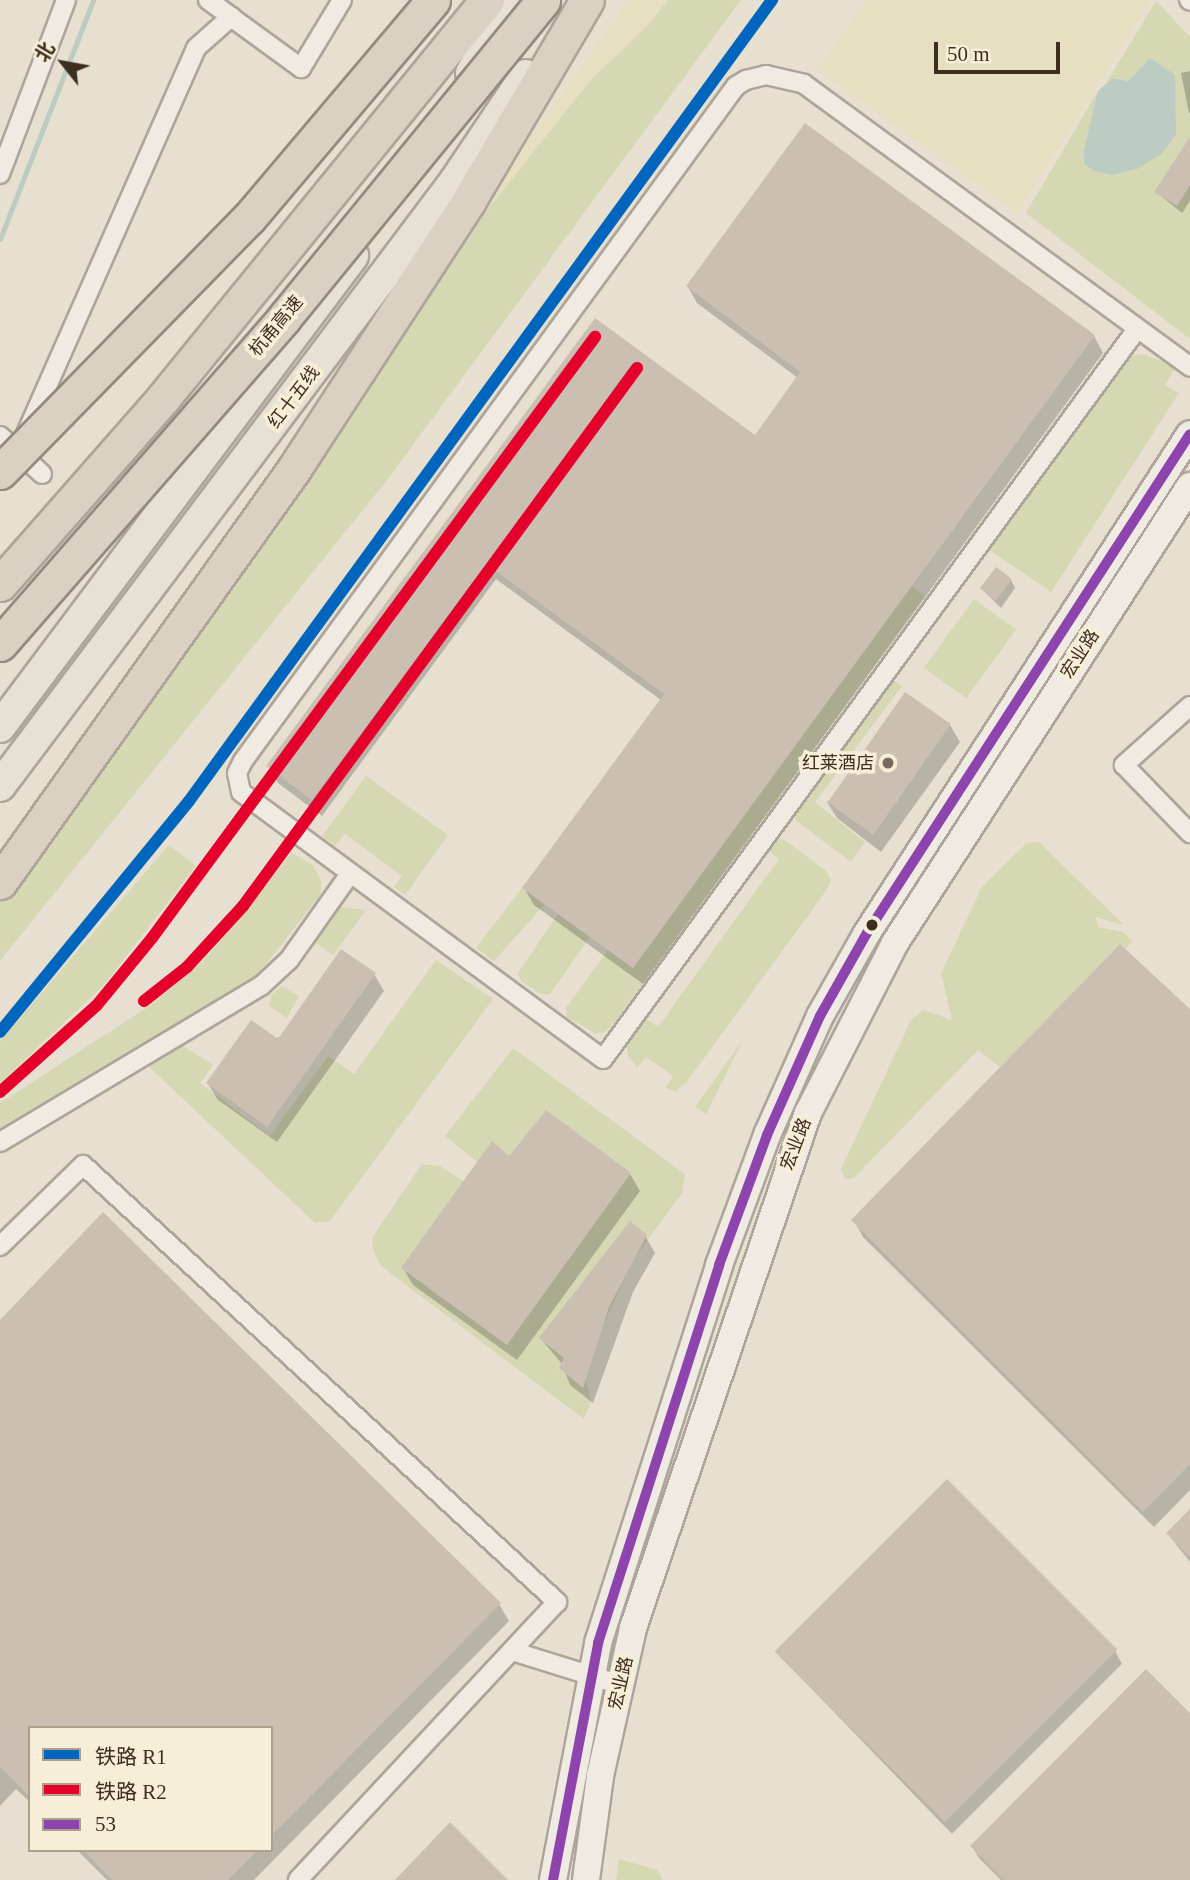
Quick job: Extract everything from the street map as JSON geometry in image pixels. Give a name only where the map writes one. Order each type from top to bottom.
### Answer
[{"type":"highway","points":[[9,462],[249,218],[433,0]]},
{"type":"highway","points":[[0,584],[164,397],[487,0]]},
{"type":"highway","name":"杭甬高速","points":[[0,644],[284,318],[543,0]]},
{"type":"highway","points":[[0,883],[294,469],[468,202],[587,0]]},
{"type":"main road","name":"红十五线","points":[[0,727],[282,355],[420,163],[512,0]]},
{"type":"main road","name":"红十五线","points":[[0,786],[454,182],[577,0]]},
{"type":"street","points":[[0,174],[66,0]]},
{"type":"street","points":[[208,0],[300,68],[342,0]]},
{"type":"street","points":[[9,462],[196,48],[231,18]]},
{"type":"street","points":[[1137,329],[603,1059],[241,792],[237,773],[737,86],[766,75],[804,84],[1190,367]]},
{"type":"street","name":"宏业路","points":[[553,1880],[591,1674],[719,1265],[767,1135],[821,1016],[867,933],[1190,434]]},
{"type":"street","points":[[0,436],[9,462]]},
{"type":"street","points":[[9,462],[42,474]]},
{"type":"street","name":"宏业路","points":[[586,1880],[600,1776],[633,1628],[770,1213],[808,1113],[895,943],[1190,486]]},
{"type":"street","points":[[1190,706],[1124,765],[1190,833]]},
{"type":"street","points":[[0,1142],[261,986],[289,960],[350,874]]},
{"type":"street","points":[[0,1246],[83,1165],[557,1602],[298,1880]]},
{"type":"street","points":[[512,1651],[621,1685]]},
{"type":"shaded area","points":[[629,0],[668,0],[651,23],[590,81],[383,341]]},
{"type":"shaded area","points":[[867,0],[1151,0],[1017,213],[816,69]]},
{"type":"shaded area","points":[[1150,58],[1175,75],[1176,135],[1162,153],[1137,169],[1111,175],[1095,171],[1084,164],[1084,150],[1098,91],[1113,78],[1128,81]]},
{"type":"green space","points":[[668,0],[741,0],[387,480],[0,961],[0,866],[383,341],[590,81],[650,23]]},
{"type":"green space","points":[[1156,1],[1190,37],[1190,339],[1026,213],[1098,91],[1084,164],[1150,59],[1128,81],[1113,78],[1105,85]]},
{"type":"green space","points":[[1142,354],[1176,366],[1165,385],[1179,393],[1051,592],[985,547],[1129,357]]},
{"type":"green space","points":[[911,586],[925,596],[617,1019],[606,1031],[596,1034],[567,1017],[566,1008],[608,950],[633,968]]},
{"type":"green space","points":[[974,599],[1016,630],[966,698],[924,668]]},
{"type":"green space","points":[[892,679],[902,686],[815,802],[865,842],[851,862],[795,820],[797,808]]},
{"type":"green space","points":[[366,776],[448,835],[405,895],[394,887],[402,876],[345,834],[335,846],[322,836]]},
{"type":"green space","points":[[783,839],[825,870],[831,880],[828,888],[686,1083],[675,1091],[665,1088],[673,1076],[646,1057],[637,1068],[628,1056],[627,1045],[646,1019],[658,1027],[779,859],[766,849],[772,841]]},
{"type":"green space","points":[[1039,842],[1124,925],[1096,917],[1098,927],[1123,932],[1132,941],[1126,949],[1120,944],[1000,1067],[978,1050],[854,1178],[845,1179],[841,1169],[911,1020],[923,1010],[952,1020],[941,973],[982,887],[1027,843]]},
{"type":"green space","points":[[169,845],[196,866],[103,986],[0,1083],[0,1041]]},
{"type":"green space","points":[[292,853],[313,865],[321,881],[321,894],[253,981],[0,1134],[0,1103],[151,1005],[205,959]]},
{"type":"green space","points":[[522,888],[545,904],[494,961],[476,948]]},
{"type":"green space","points":[[341,907],[366,910],[333,955],[311,939],[330,913]]},
{"type":"green space","points":[[558,914],[590,937],[550,994],[541,994],[521,981],[518,973]]},
{"type":"green space","points":[[436,960],[493,999],[330,1221],[315,1223],[149,1067],[181,1045],[213,1065],[200,1083],[270,1136],[328,1056],[354,1074]]},
{"type":"green space","points":[[282,986],[299,996],[287,1018],[269,1006],[272,994]]},
{"type":"green space","points":[[743,1040],[706,1114],[695,1107]]},
{"type":"green space","points":[[513,1048],[685,1174],[682,1193],[633,1260],[583,1369],[591,1401],[584,1419],[381,1266],[374,1253],[372,1238],[422,1164],[440,1166],[472,1187],[484,1167],[445,1136]]},
{"type":"green space","points":[[619,1859],[657,1870],[663,1880],[616,1880]]},
{"type":"building","points":[[805,123],[1095,335],[633,968],[522,888],[664,694],[486,564],[312,800],[266,766],[595,318],[755,435],[800,372],[686,286]]},
{"type":"building","points":[[1190,137],[1190,185],[1177,206],[1154,192]]},
{"type":"building","points":[[996,567],[1012,579],[996,601],[980,589]]},
{"type":"building","name":"红莱酒店","points":[[905,692],[951,724],[873,835],[828,803]]},
{"type":"building","points":[[1120,944],[1190,1009],[1190,1464],[1143,1512],[851,1220]]},
{"type":"building","points":[[341,949],[376,973],[267,1127],[206,1083],[251,1020],[278,1039]]},
{"type":"building","points":[[546,1110],[631,1173],[507,1345],[401,1268],[492,1141],[509,1156]]},
{"type":"building","points":[[103,1212],[501,1603],[273,1834],[273,1726],[28,1726],[28,1795],[0,1767],[0,1320]]},
{"type":"building","points":[[630,1221],[647,1235],[609,1307],[583,1388],[559,1368],[564,1358],[539,1338]]},
{"type":"building","points":[[947,1479],[1117,1649],[945,1822],[774,1652]]},
{"type":"building","points":[[1190,1509],[1190,1557],[1166,1533]]},
{"type":"building","points":[[1146,1669],[1190,1713],[1190,1880],[1004,1880],[970,1846]]},
{"type":"building","points":[[450,1822],[508,1880],[395,1880]]},
{"type":"building","points":[[85,1852],[256,1852],[228,1880],[112,1880]]},
{"type":"waterway","points":[[0,239],[93,0]]},
{"type":"rail line","name":"R1","points":[[0,1032],[189,801],[772,0]]},
{"type":"rail line","name":"R2","points":[[0,1092],[97,1005],[152,938],[595,337]]},
{"type":"rail line","name":"R2","points":[[144,1001],[187,967],[243,906],[637,368]]},
{"type":"transit line","name":"53","points":[[553,1880],[598,1643],[719,1265],[767,1135],[820,1016],[867,933],[1190,434]]},
{"type":"place","name":"红莱酒店","points":[[888,763]]}]
